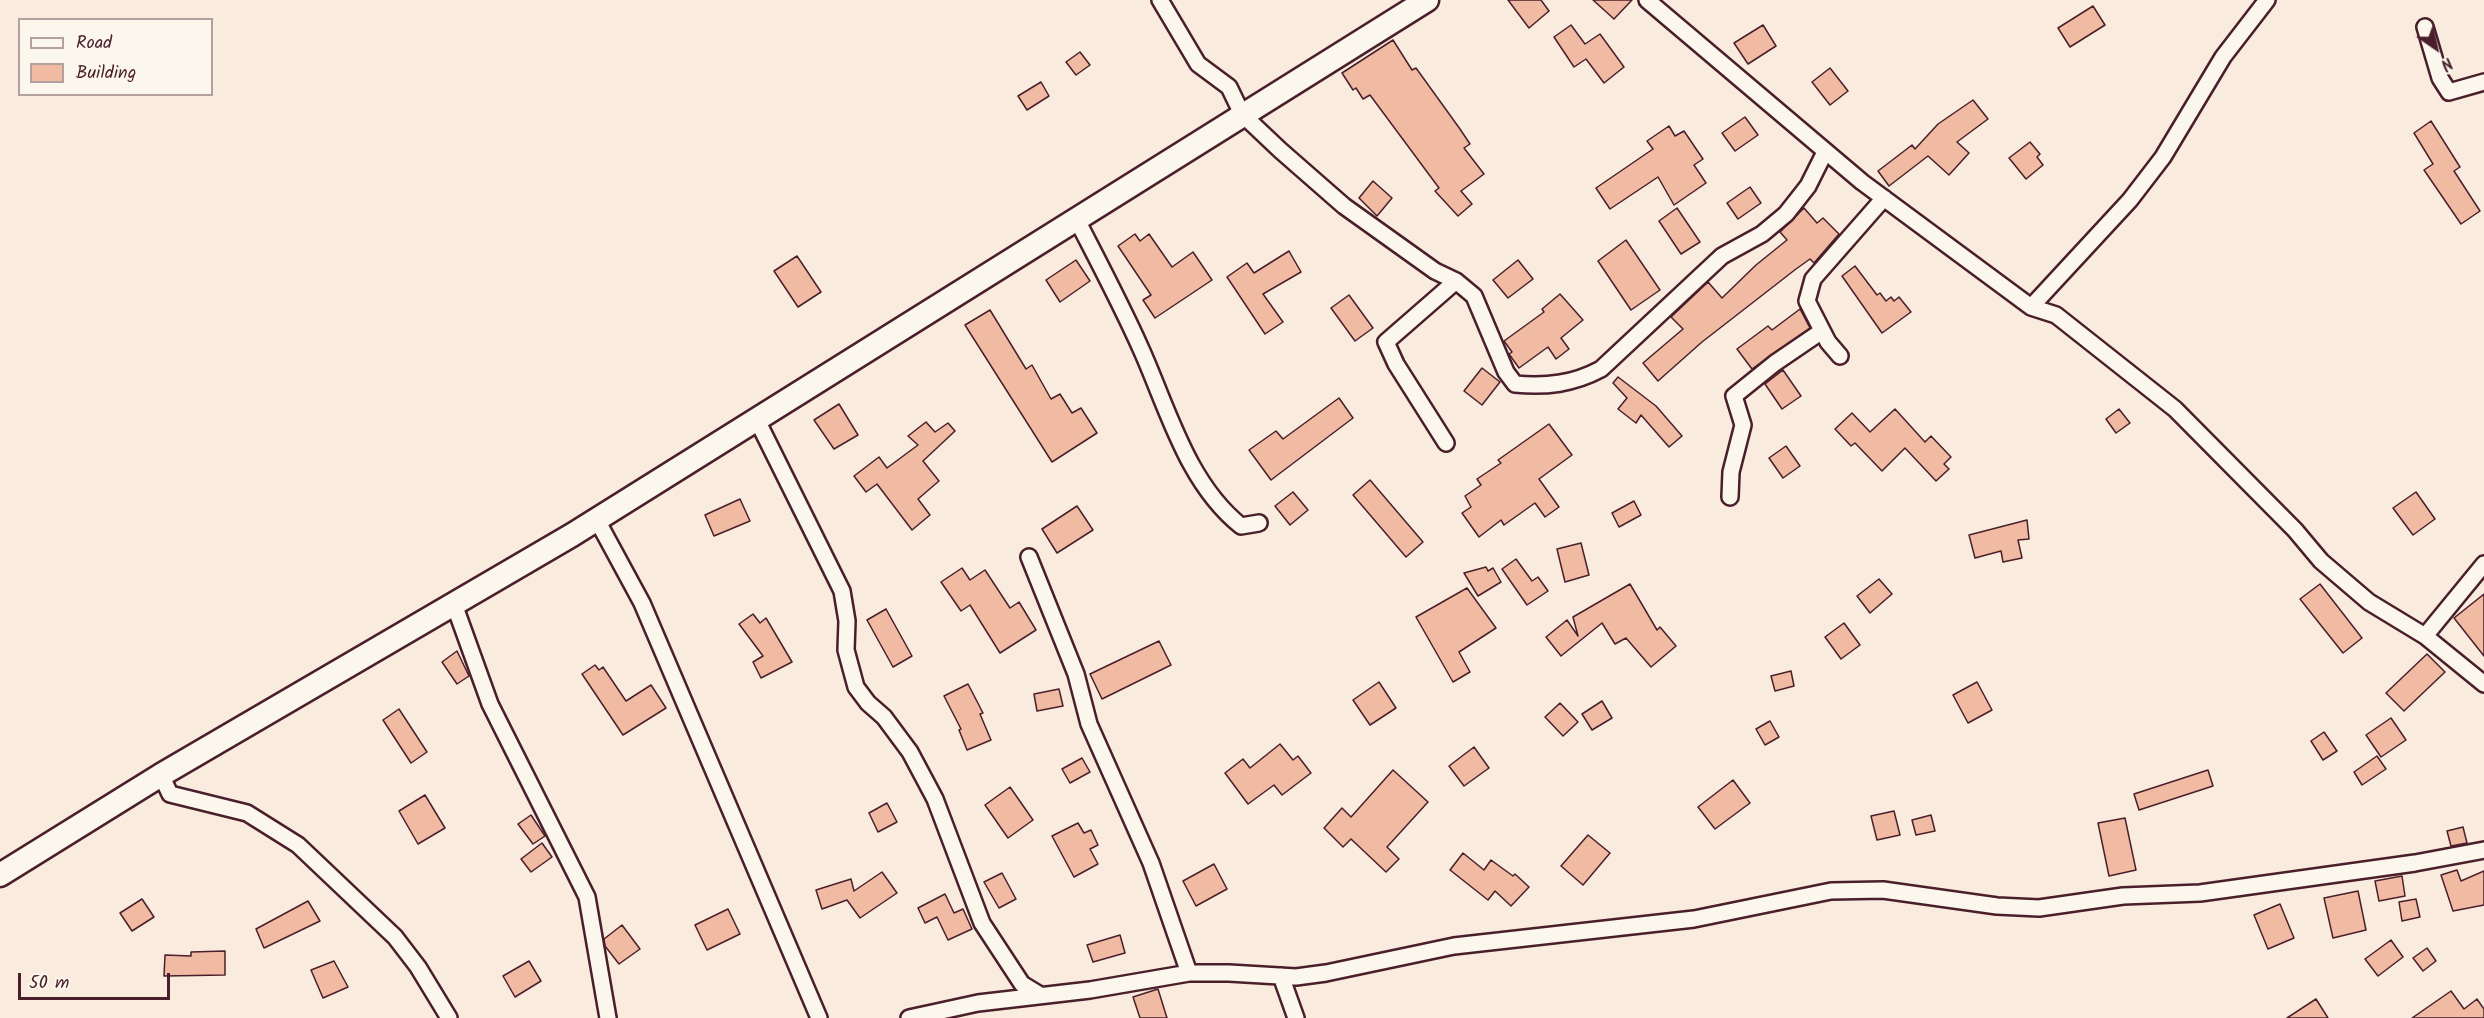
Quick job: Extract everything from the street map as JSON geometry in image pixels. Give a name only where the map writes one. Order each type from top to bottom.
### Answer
[{"type":"street","points":[[1160,0],[1198,63],[1229,87],[1242,114],[1344,206],[1435,271],[1456,281],[1474,296],[1506,372],[1515,384],[1552,386],[1584,378],[1601,369],[1722,256],[1762,234],[1786,214],[1808,186],[1825,152]]},
{"type":"street","points":[[0,875],[161,775],[597,520],[756,418],[1427,0]]},
{"type":"street","points":[[1647,0],[1825,152],[1884,198],[2031,307],[2056,315],[2175,409],[2295,530],[2321,561],[2369,602],[2425,636],[2484,684]]},
{"type":"street","points":[[2031,307],[2130,200],[2163,157],[2223,57],[2267,0]]},
{"type":"street","points":[[2425,27],[2440,78],[2449,92],[2484,82]]},
{"type":"street","points":[[1839,356],[1822,331],[1807,301],[1813,279],[1884,198]]},
{"type":"street","points":[[1076,218],[1140,347],[1188,458],[1220,510],[1240,526],[1259,523]]},
{"type":"street","points":[[1446,443],[1396,364],[1386,342],[1456,281]]},
{"type":"street","points":[[1730,496],[1731,472],[1743,424],[1734,396],[1775,363],[1822,331]]},
{"type":"street","points":[[756,418],[842,591],[847,621],[846,650],[856,687],[868,703],[884,717],[910,752],[935,799],[941,820],[982,923],[1022,984],[1040,996]]},
{"type":"street","points":[[597,520],[642,603],[819,1018]]},
{"type":"street","points":[[1029,557],[1076,674],[1089,724],[1150,863],[1189,974]]},
{"type":"street","points":[[2425,636],[2484,564]]},
{"type":"street","points":[[2464,588],[2484,576]]},
{"type":"street","points":[[454,604],[490,704],[586,897],[608,1018]]},
{"type":"street","points":[[161,775],[170,794],[252,816],[290,838],[319,862],[395,937],[418,967],[449,1018]]},
{"type":"street","points":[[909,1018],[978,1003],[1189,974],[1229,973],[1281,976],[1326,973],[1454,946],[1694,919],[1831,891],[1883,890],[1997,906],[2039,908],[2109,897],[2200,893],[2415,863],[2484,850]]},
{"type":"street","points":[[1281,976],[1296,1018]]},
{"type":"building","points":[[1508,0],[1541,0],[1549,11],[1529,28]]},
{"type":"building","points":[[1593,0],[1632,0],[1614,19]]},
{"type":"building","points":[[2093,6],[2105,25],[2070,47],[2058,28]]},
{"type":"building","points":[[1571,25],[1585,44],[1600,34],[1624,67],[1604,83],[1586,59],[1574,67],[1554,37]]},
{"type":"building","points":[[1763,25],[1776,46],[1748,64],[1734,43]]},
{"type":"building","points":[[1393,40],[1412,70],[1416,68],[1460,129],[1470,144],[1464,148],[1484,174],[1461,191],[1472,204],[1458,216],[1435,191],[1439,188],[1370,95],[1363,99],[1356,88],[1353,90],[1342,73]]},
{"type":"building","points":[[1080,52],[1090,65],[1076,75],[1066,62]]},
{"type":"building","points":[[1830,68],[1848,91],[1830,105],[1812,82]]},
{"type":"building","points":[[1041,82],[1049,96],[1027,110],[1018,96]]},
{"type":"building","points":[[1973,100],[1988,119],[1957,142],[1969,153],[1949,175],[1928,156],[1889,186],[1878,171],[1912,145],[1915,149],[1938,124]]},
{"type":"building","points":[[1745,117],[1758,135],[1735,151],[1722,133]]},
{"type":"building","points":[[2431,121],[2460,167],[2454,171],[2480,211],[2461,224],[2424,170],[2433,164],[2414,133]]},
{"type":"building","points":[[1669,126],[1675,136],[1684,131],[1703,159],[1694,165],[1706,183],[1674,205],[1658,177],[1610,209],[1596,188],[1653,149],[1647,141]]},
{"type":"building","points":[[2030,142],[2040,154],[2037,157],[2043,165],[2026,179],[2009,158]]},
{"type":"building","points":[[1373,181],[1392,198],[1377,216],[1359,198]]},
{"type":"building","points":[[1750,187],[1761,203],[1738,219],[1727,203]]},
{"type":"building","points":[[1677,208],[1700,242],[1681,254],[1659,221]]},
{"type":"building","points":[[1804,208],[1817,223],[1823,218],[1839,234],[1814,263],[1810,259],[1796,269],[1702,342],[1658,381],[1643,363],[1683,329],[1671,317],[1708,282],[1722,298],[1756,265],[1787,240],[1780,232]]},
{"type":"building","points":[[1135,234],[1140,241],[1149,234],[1172,267],[1193,252],[1212,280],[1155,318],[1143,300],[1151,295],[1118,246]]},
{"type":"building","points":[[1626,240],[1660,290],[1631,310],[1598,261]]},
{"type":"building","points":[[1289,251],[1301,272],[1263,294],[1283,322],[1265,334],[1227,277],[1247,263],[1254,273]]},
{"type":"building","points":[[797,256],[821,292],[798,307],[774,271]]},
{"type":"building","points":[[1076,260],[1090,281],[1060,302],[1046,280]]},
{"type":"building","points":[[1518,260],[1533,279],[1508,298],[1493,280]]},
{"type":"building","points":[[1855,266],[1877,295],[1880,293],[1886,301],[1891,297],[1894,301],[1899,297],[1911,312],[1882,333],[1842,276]]},
{"type":"building","points":[[1560,294],[1583,320],[1561,338],[1569,349],[1556,359],[1548,347],[1519,368],[1509,354],[1512,352],[1504,341],[1544,312],[1542,309]]},
{"type":"building","points":[[1349,295],[1373,328],[1355,341],[1331,308]]},
{"type":"building","points":[[1800,309],[1810,328],[1752,369],[1737,349],[1768,326],[1772,330]]},
{"type":"building","points":[[990,310],[1026,369],[1032,365],[1051,399],[1060,394],[1072,413],[1081,408],[1097,433],[1052,462],[965,325]]},
{"type":"building","points":[[1482,368],[1500,382],[1482,405],[1464,391]]},
{"type":"building","points":[[1783,370],[1801,396],[1782,409],[1765,384]]},
{"type":"building","points":[[1618,377],[1656,406],[1682,436],[1669,447],[1641,415],[1636,423],[1618,409],[1627,398],[1613,383]]},
{"type":"building","points":[[1339,398],[1353,418],[1271,480],[1249,450],[1276,431],[1283,439]]},
{"type":"building","points":[[839,404],[858,435],[834,449],[814,420]]},
{"type":"building","points":[[1895,409],[1925,442],[1931,436],[1951,457],[1944,464],[1949,469],[1936,481],[1905,448],[1882,471],[1855,443],[1851,446],[1835,429],[1852,413],[1870,432]]},
{"type":"building","points":[[2119,409],[2130,423],[2116,433],[2106,419]]},
{"type":"building","points":[[926,422],[935,432],[948,423],[955,431],[923,461],[939,481],[918,499],[930,515],[912,530],[877,484],[866,492],[854,476],[879,457],[887,468],[918,445],[908,436]]},
{"type":"building","points":[[1549,424],[1572,455],[1539,479],[1559,507],[1545,517],[1535,503],[1504,525],[1501,520],[1479,537],[1462,513],[1471,507],[1465,496],[1481,485],[1477,479],[1501,463],[1498,460]]},
{"type":"building","points":[[1786,446],[1800,466],[1783,478],[1769,458]]},
{"type":"building","points":[[1370,480],[1423,542],[1406,557],[1353,495]]},
{"type":"building","points":[[1293,492],[1308,510],[1290,525],[1275,506]]},
{"type":"building","points":[[2416,492],[2435,519],[2413,535],[2393,508]]},
{"type":"building","points":[[740,499],[750,521],[714,536],[705,515]]},
{"type":"building","points":[[1634,501],[1641,515],[1619,527],[1612,513]]},
{"type":"building","points":[[1077,506],[1093,530],[1057,553],[1042,529]]},
{"type":"building","points":[[2027,520],[2029,539],[2018,540],[2022,558],[2003,562],[2001,551],[1975,558],[1969,535]]},
{"type":"building","points":[[1581,543],[1589,575],[1565,582],[1557,549]]},
{"type":"building","points":[[1516,559],[1532,581],[1538,577],[1548,591],[1527,605],[1502,569]]},
{"type":"building","points":[[1486,567],[1488,571],[1493,568],[1501,582],[1478,596],[1464,573]]},
{"type":"building","points":[[962,568],[970,580],[985,570],[1010,608],[1019,602],[1036,630],[1000,653],[970,605],[961,611],[941,582]]},
{"type":"building","points":[[1879,579],[1892,594],[1870,613],[1857,596]]},
{"type":"building","points":[[1630,584],[1657,630],[1660,627],[1676,646],[1651,667],[1626,638],[1615,644],[1602,623],[1561,656],[1546,637],[1567,620],[1578,636],[1573,617]]},
{"type":"building","points":[[2320,584],[2362,638],[2343,653],[2300,599]]},
{"type":"building","points":[[1467,588],[1496,628],[1459,652],[1470,672],[1453,682],[1416,617]]},
{"type":"building","points":[[2484,594],[2484,656],[2454,618]]},
{"type":"building","points":[[886,609],[912,656],[893,667],[867,620]]},
{"type":"building","points":[[753,614],[760,623],[766,618],[792,662],[761,678],[753,662],[763,656],[739,624]]},
{"type":"building","points":[[1844,623],[1860,645],[1841,659],[1825,637]]},
{"type":"building","points":[[1159,641],[1171,665],[1102,699],[1090,674]]},
{"type":"building","points":[[457,651],[469,676],[457,684],[442,662]]},
{"type":"building","points":[[2427,654],[2445,672],[2404,711],[2386,693]]},
{"type":"building","points":[[595,665],[599,670],[603,667],[626,701],[651,685],[666,708],[623,735],[582,674]]},
{"type":"building","points":[[1791,671],[1794,686],[1775,691],[1771,676]]},
{"type":"building","points":[[1379,682],[1396,708],[1370,725],[1353,700]]},
{"type":"building","points":[[1977,682],[1992,710],[1968,723],[1953,695]]},
{"type":"building","points":[[968,684],[983,713],[980,714],[991,740],[967,750],[959,730],[961,729],[944,696]]},
{"type":"building","points":[[1059,689],[1063,706],[1037,711],[1034,694]]},
{"type":"building","points":[[1602,701],[1612,718],[1592,730],[1582,714]]},
{"type":"building","points":[[1560,703],[1578,722],[1563,736],[1545,717]]},
{"type":"building","points":[[399,709],[427,752],[411,763],[383,720]]},
{"type":"building","points":[[2391,718],[2406,740],[2381,757],[2366,735]]},
{"type":"building","points":[[1770,721],[1779,737],[1765,745],[1756,729]]},
{"type":"building","points":[[2324,732],[2337,751],[2323,760],[2311,741]]},
{"type":"building","points":[[1280,744],[1293,760],[1298,756],[1311,773],[1282,795],[1274,785],[1248,804],[1225,773],[1243,759],[1250,768]]},
{"type":"building","points":[[1474,747],[1489,768],[1464,786],[1449,766]]},
{"type":"building","points":[[2377,756],[2386,769],[2362,785],[2354,772]]},
{"type":"building","points":[[1082,758],[1090,772],[1070,783],[1062,769]]},
{"type":"building","points":[[1393,770],[1428,802],[1387,847],[1399,859],[1386,872],[1351,839],[1343,847],[1324,828],[1342,808],[1351,817]]},
{"type":"building","points":[[2208,770],[2213,786],[2139,810],[2134,794]]},
{"type":"building","points":[[1733,780],[1750,803],[1715,829],[1698,807]]},
{"type":"building","points":[[1010,787],[1033,820],[1008,838],[985,805]]},
{"type":"building","points":[[425,795],[445,828],[418,844],[399,811]]},
{"type":"building","points":[[887,803],[897,822],[878,832],[869,813]]},
{"type":"building","points":[[1894,811],[1900,835],[1877,840],[1871,816]]},
{"type":"building","points":[[531,815],[545,836],[533,844],[518,824]]},
{"type":"building","points":[[1931,815],[1935,831],[1916,835],[1912,820]]},
{"type":"building","points":[[2125,818],[2136,870],[2109,876],[2098,823]]},
{"type":"building","points":[[1078,823],[1084,833],[1091,830],[1098,845],[1090,849],[1098,864],[1074,877],[1052,836]]},
{"type":"building","points":[[2463,827],[2467,843],[2451,846],[2447,831]]},
{"type":"building","points":[[1588,835],[1610,853],[1583,885],[1561,866]]},
{"type":"building","points":[[542,843],[552,857],[531,872],[521,859]]},
{"type":"building","points":[[1463,853],[1484,870],[1491,860],[1513,876],[1515,874],[1529,887],[1511,906],[1495,891],[1488,900],[1450,870]]},
{"type":"building","points":[[1214,864],[1227,889],[1196,906],[1183,881]]},
{"type":"building","points":[[2457,870],[2461,881],[2484,871],[2484,905],[2453,911],[2441,875]]},
{"type":"building","points":[[882,872],[897,893],[860,918],[847,900],[822,909],[816,890],[851,879],[854,891]]},
{"type":"building","points":[[1002,873],[1016,899],[999,908],[984,882]]},
{"type":"building","points":[[2402,876],[2405,896],[2379,901],[2375,881]]},
{"type":"building","points":[[2358,891],[2366,930],[2333,938],[2324,898]]},
{"type":"building","points":[[945,894],[954,913],[963,909],[972,929],[948,940],[937,917],[925,923],[918,908]]},
{"type":"building","points":[[142,899],[154,917],[132,931],[120,913]]},
{"type":"building","points":[[2416,899],[2420,917],[2402,921],[2399,902]]},
{"type":"building","points":[[308,901],[320,921],[264,948],[256,929]]},
{"type":"building","points":[[2280,904],[2294,938],[2268,949],[2254,915]]},
{"type":"building","points":[[728,909],[740,934],[707,950],[695,925]]},
{"type":"building","points":[[622,925],[640,949],[619,964],[605,946],[604,939]]},
{"type":"building","points":[[1120,935],[1125,953],[1093,962],[1087,945]]},
{"type":"building","points":[[2391,940],[2403,957],[2378,976],[2365,959]]},
{"type":"building","points":[[2427,948],[2436,961],[2423,971],[2413,958]]},
{"type":"building","points":[[225,951],[225,975],[164,976],[165,955],[191,956],[191,952]]},
{"type":"building","points":[[334,961],[348,987],[323,998],[311,970]]},
{"type":"building","points":[[529,961],[541,981],[515,997],[503,976]]},
{"type":"building","points":[[1158,989],[1167,1018],[1140,1018],[1133,997]]},
{"type":"building","points":[[2451,991],[2464,1009],[2477,999],[2484,1009],[2484,1018],[2412,1018]]},
{"type":"building","points":[[2316,999],[2328,1018],[2287,1018]]}]
